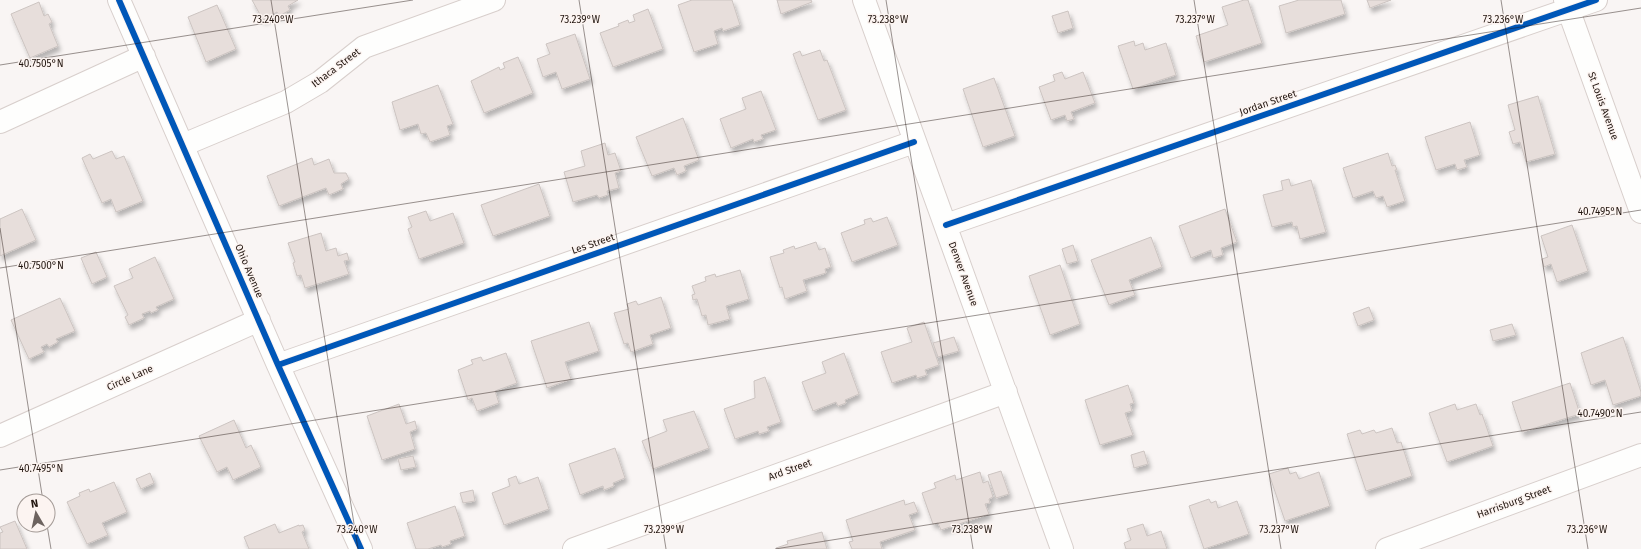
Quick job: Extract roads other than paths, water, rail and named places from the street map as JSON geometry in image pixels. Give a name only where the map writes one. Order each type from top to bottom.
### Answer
[{"type":"street","name":"Ohio Avenue","points":[[119,0],[184,146],[278,365],[361,549]]},
{"type":"street","name":"Ithaca Street","points":[[184,146],[286,102],[320,82],[364,46],[494,0]]},
{"type":"street","name":"Denver Avenue","points":[[864,0],[1062,549]]},
{"type":"street","name":"Jordan Street","points":[[946,225],[1567,5],[1596,0]]},
{"type":"street","name":"St Louis Avenue","points":[[1567,5],[1641,212]]},
{"type":"street","points":[[0,122],[144,56]]},
{"type":"street","name":"Les Street","points":[[278,365],[914,142]]},
{"type":"street","name":"Circle Lane","points":[[0,436],[259,320]]},
{"type":"street","name":"Ard Street","points":[[574,549],[1006,392]]},
{"type":"street","name":"Harrisburg Street","points":[[1387,549],[1641,455]]}]
